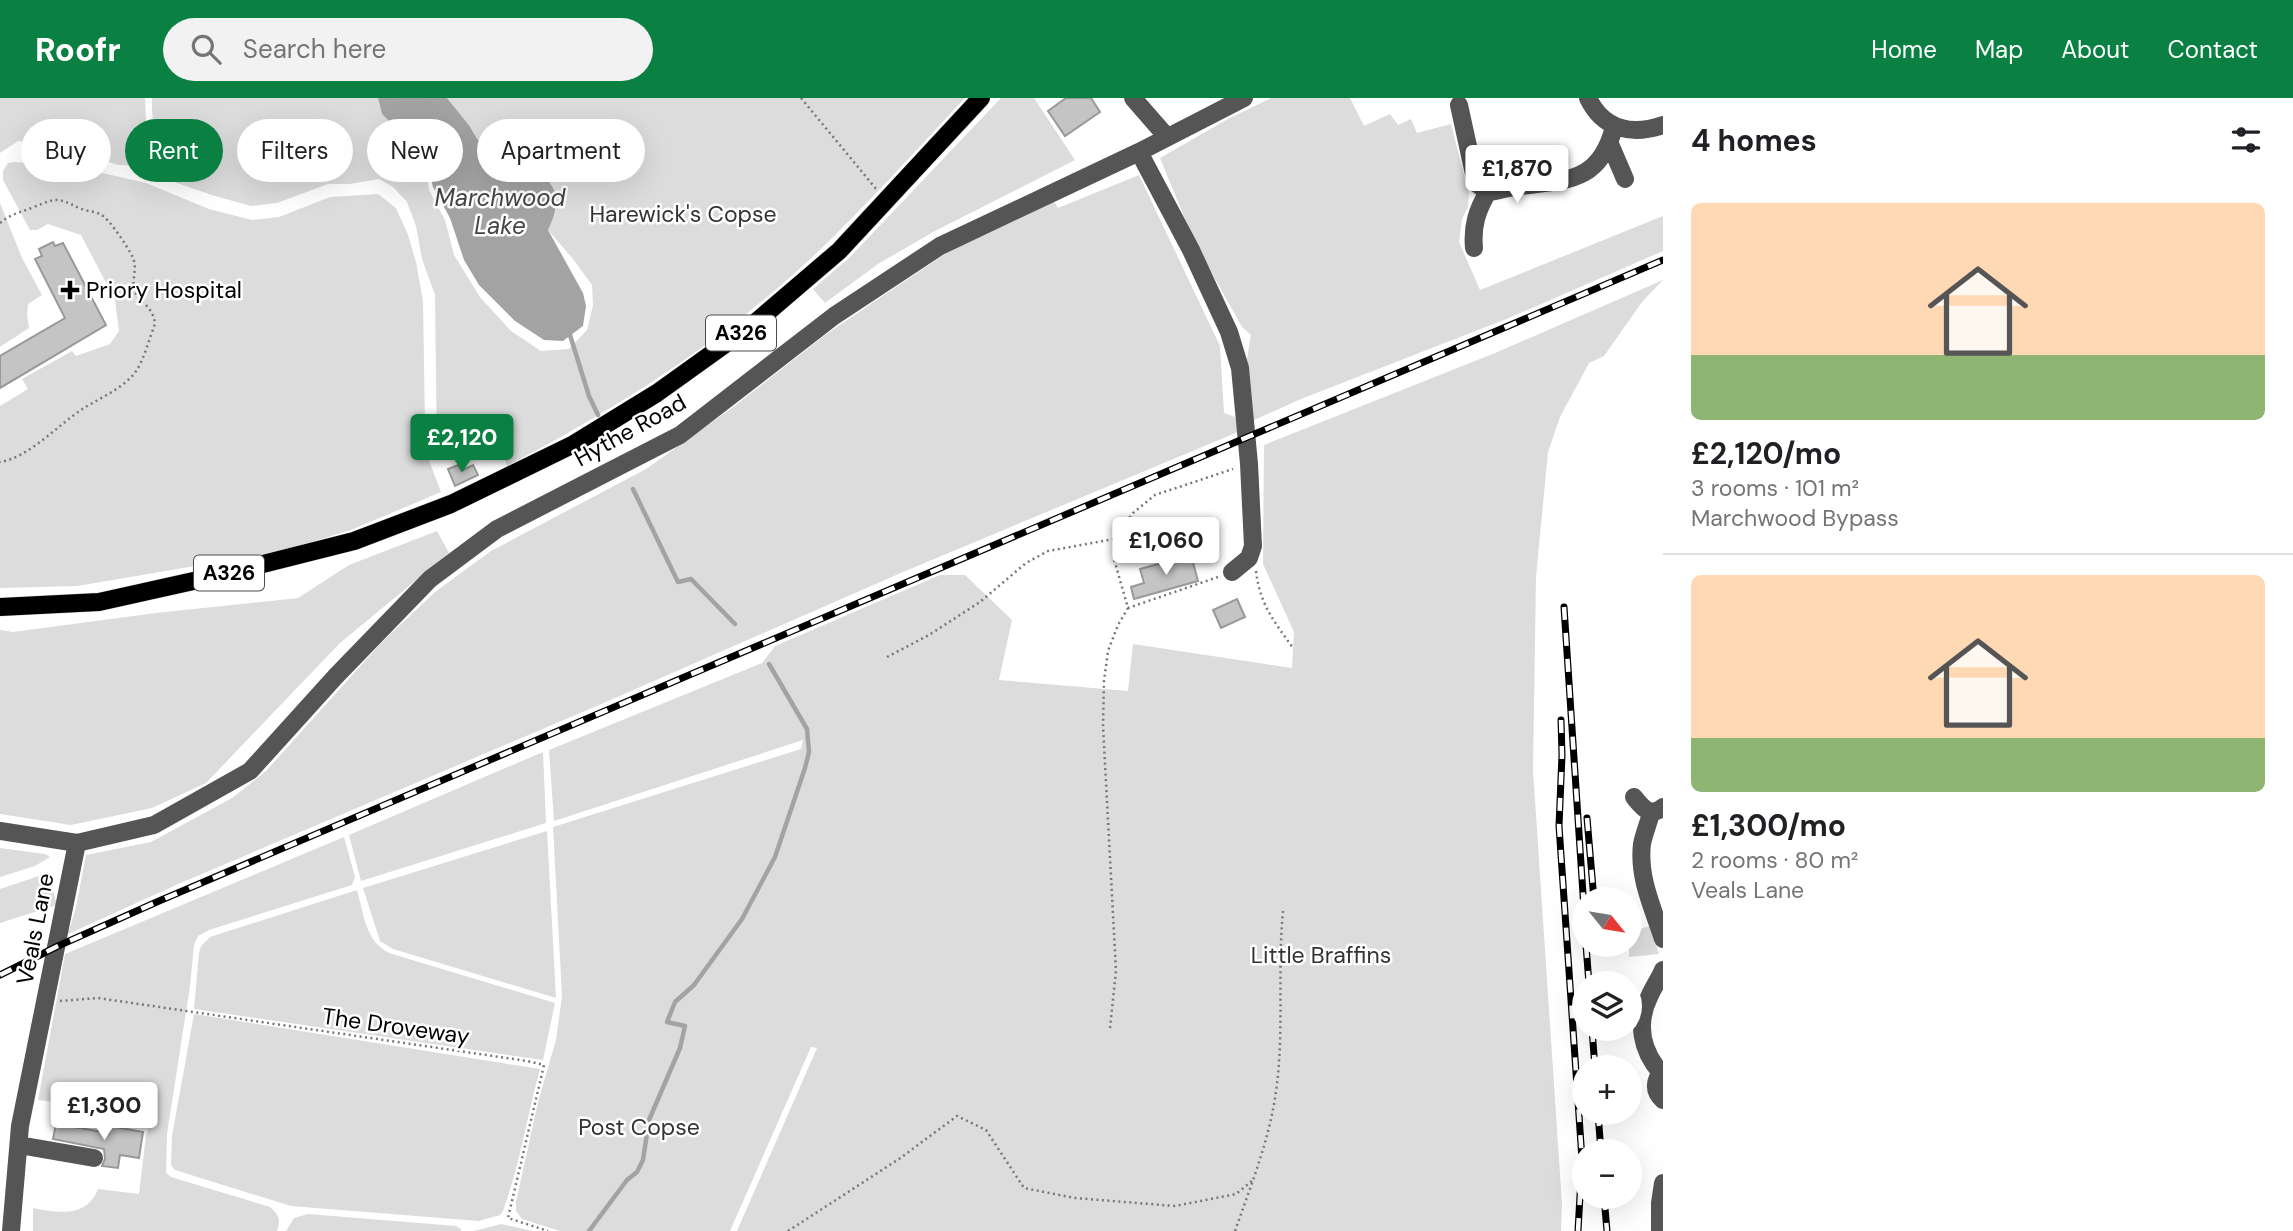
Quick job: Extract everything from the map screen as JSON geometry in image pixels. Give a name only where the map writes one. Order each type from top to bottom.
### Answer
[{"type":"main road","name":"A326","points":[[0,607],[99,602],[354,541],[451,504],[574,444],[657,393],[755,322],[839,251],[981,98]]},
{"type":"street","points":[[1133,98],[1167,137]]},
{"type":"street","name":"Hythe Road","points":[[77,843],[154,825],[250,771],[335,676],[430,579],[497,529],[680,435],[834,316],[940,246],[1139,152],[1244,98]]},
{"type":"street","points":[[1588,98],[1612,136],[1625,179]]},
{"type":"street","points":[[1459,105],[1476,183],[1488,192]]},
{"type":"street","points":[[1612,136],[1663,125]]},
{"type":"street","points":[[1488,192],[1577,177],[1602,158],[1612,136]]},
{"type":"street","points":[[1139,152],[1191,250],[1229,332],[1240,368],[1254,545],[1249,558],[1232,572]]},
{"type":"street","points":[[1474,248],[1475,220],[1488,192]]},
{"type":"street","points":[[1634,797],[1644,810],[1657,809],[1642,844],[1642,855],[1646,893],[1657,907],[1663,939]]},
{"type":"street","points":[[0,831],[77,843]]},
{"type":"street","name":"Veals Lane","points":[[11,1231],[20,1126],[77,843]]},
{"type":"street","points":[[1663,970],[1646,1003],[1642,1026],[1646,1053],[1662,1072],[1655,1087],[1663,1100]]},
{"type":"street","points":[[19,1145],[94,1158]]},
{"type":"street","points":[[1660,1231],[1663,1182]]},
{"type":"path","points":[[801,98],[886,200]]},
{"type":"path","points":[[0,223],[6,217],[46,201],[59,199],[80,209],[99,213],[108,220],[134,258],[133,286],[137,295],[149,306],[155,324],[137,371],[125,384],[76,414],[24,453],[0,462]]},
{"type":"path","points":[[1128,608],[1114,559],[1114,540],[1133,513],[1155,495],[1249,464]]},
{"type":"path","points":[[887,657],[929,635],[980,602],[1026,563],[1048,551],[1114,540]]},
{"type":"path","points":[[1254,545],[1259,590],[1265,608],[1293,648]]},
{"type":"path","points":[[1110,1028],[1116,971],[1103,726],[1108,651],[1128,608],[1232,572]]},
{"type":"path","points":[[1235,1231],[1253,1181],[1275,1099],[1282,1026],[1280,947],[1283,911]]},
{"type":"path","name":"The Droveway","points":[[46,1001],[98,998],[544,1065],[508,1218],[548,1231]]},
{"type":"path","points":[[788,1231],[899,1160],[957,1116],[986,1130],[1024,1188],[1075,1198],[1175,1206],[1236,1194],[1253,1181]]},
{"type":"green space","points":[[0,98],[145,98],[146,119],[125,119],[125,165],[111,163],[111,119],[21,119],[21,141],[0,153]]},
{"type":"green space","name":"Harewick's Copse","points":[[152,98],[378,98],[382,114],[387,119],[367,119],[367,181],[328,184],[277,203],[251,206],[174,182],[223,182],[223,119],[153,119]]},
{"type":"green space","name":"Harewick's Copse","points":[[447,98],[965,98],[846,224],[755,307],[635,393],[507,466],[495,423],[469,435],[437,457],[435,295],[407,202],[384,182],[428,182],[429,190],[445,220],[454,255],[480,297],[511,331],[541,351],[569,349],[587,330],[593,305],[592,285],[548,230],[556,209],[556,193],[549,182],[645,182],[645,119],[477,119],[477,138]]},
{"type":"green space","points":[[1001,98],[1034,98],[1075,160],[935,231],[878,264],[825,303],[813,289],[850,257]]},
{"type":"green space","points":[[1271,98],[1350,98],[1364,126],[1390,114],[1398,125],[1411,119],[1417,133],[1451,124],[1469,195],[1459,242],[1480,290],[1663,216],[1663,251],[1509,318],[1301,399],[1252,421],[1247,359],[1251,335],[1242,327],[1194,241],[1160,158]]},
{"type":"green space","points":[[21,162],[21,182],[111,182],[111,175],[125,178],[125,182],[146,183],[209,209],[252,220],[279,217],[330,197],[378,194],[396,208],[416,262],[423,301],[428,458],[441,492],[351,530],[278,552],[77,586],[0,588],[0,406],[28,389],[22,379],[72,351],[76,356],[110,344],[119,331],[115,300],[81,235],[48,224],[37,230],[30,230],[3,180],[3,171],[8,163]]},
{"type":"green space","points":[[1139,175],[1220,346],[1224,413],[1235,417],[1238,432],[903,572],[68,934],[86,855],[151,842],[232,798],[266,771],[381,643],[435,592],[491,551],[646,469],[736,405],[825,335],[945,254],[1052,198],[1058,208]]},
{"type":"green space","points":[[0,203],[22,258],[42,295],[28,304],[29,328],[0,347]]},
{"type":"green space","points":[[1663,280],[1642,302],[1604,356],[1589,363],[1560,417],[1548,452],[1536,577],[1533,770],[1562,1204],[1561,1231],[737,1231],[817,1048],[811,1047],[730,1231],[560,1231],[522,1219],[516,1211],[516,1202],[538,1102],[556,1040],[562,996],[553,827],[801,749],[803,740],[554,821],[549,750],[762,663],[775,646],[940,575],[965,575],[1012,620],[999,680],[1128,691],[1133,644],[1292,668],[1294,632],[1263,564],[1264,445],[1495,353]]},
{"type":"green space","points":[[437,531],[449,553],[340,643],[206,783],[152,808],[71,825],[0,814],[0,630],[13,632],[298,598],[349,565]]},
{"type":"green space","points":[[543,752],[546,823],[361,881],[349,835]]},
{"type":"green space","points":[[547,831],[556,998],[393,949],[380,941],[363,888]]},
{"type":"green space","points":[[344,837],[355,877],[352,885],[209,930],[198,936],[194,945],[167,1134],[166,1173],[171,1177],[270,1207],[278,1218],[277,1231],[33,1231],[33,1208],[62,1212],[79,1209],[87,1205],[98,1189],[139,1194],[146,1135],[155,1113],[38,1100],[65,954]]},
{"type":"green space","points":[[0,848],[50,857],[35,866],[0,877]]},
{"type":"green space","points":[[48,873],[57,905],[0,923],[0,889]]},
{"type":"green space","points":[[357,890],[370,934],[381,948],[389,953],[555,1003],[543,1060],[194,1009],[199,953],[201,946],[210,937]]},
{"type":"green space","points":[[1650,926],[1659,954],[1642,956],[1642,928]]},
{"type":"green space","points":[[194,1014],[540,1069],[519,1158],[503,1211],[500,1215],[479,1221],[291,1206],[175,1170],[171,1165],[172,1136]]},
{"type":"green space","points":[[308,1214],[456,1226],[461,1231],[286,1231],[294,1218]]},
{"type":"green space","points":[[501,1224],[533,1231],[474,1231]]},
{"type":"water","name":"Marchwood Lake","points":[[378,98],[447,98],[468,124],[477,138],[477,182],[549,182],[555,193],[556,209],[548,230],[583,293],[586,306],[583,326],[563,341],[544,340],[515,321],[479,285],[464,260],[450,218],[432,182],[463,182],[463,119],[387,119],[382,114]]},
{"type":"building","points":[[1066,98],[1091,98],[1100,112],[1065,136],[1048,111]]},
{"type":"building","name":"Priory Hospital","points":[[53,242],[55,246],[63,243],[106,325],[0,388],[0,356],[65,318],[35,259],[42,256],[39,249]]},
{"type":"building","points":[[458,465],[461,471],[473,465],[478,475],[455,486],[448,469]]},
{"type":"building","points":[[1191,555],[1198,581],[1134,599],[1131,587],[1144,583],[1140,569]]},
{"type":"building","points":[[1237,599],[1245,617],[1221,628],[1213,610]]},
{"type":"building","points":[[56,1124],[109,1133],[110,1126],[143,1132],[139,1158],[120,1155],[118,1168],[102,1166],[105,1159],[104,1149],[53,1139]]},
{"type":"waterway","points":[[570,335],[589,396],[598,415]]},
{"type":"waterway","points":[[633,489],[678,582],[691,579],[735,624]]},
{"type":"waterway","points":[[589,1231],[627,1180],[637,1172],[643,1160],[649,1120],[680,1048],[685,1026],[667,1022],[675,1002],[694,985],[742,919],[775,857],[805,768],[809,752],[807,729],[769,664]]},
{"type":"railway","points":[[0,975],[159,901],[1663,260]]},
{"type":"railway","points":[[1564,607],[1583,887]]},
{"type":"railway","points":[[1561,720],[1559,826],[1581,1139]]},
{"type":"railway","points":[[1587,818],[1593,887]]},
{"type":"railway","points":[[1587,957],[1588,971]]},
{"type":"railway","points":[[1593,1041],[1594,1055]]},
{"type":"railway","points":[[1599,1125],[1600,1139]]},
{"type":"railway","points":[[1578,1231],[1579,1209]]},
{"type":"railway","points":[[1605,1209],[1607,1231]]},
{"type":"place","name":"Priory Hospital","points":[[70,290]]},
{"type":"park label","name":"Little Braffins","points":[[1321,955]]},
{"type":"park label","name":"Post Copse","points":[[639,1127]]}]
